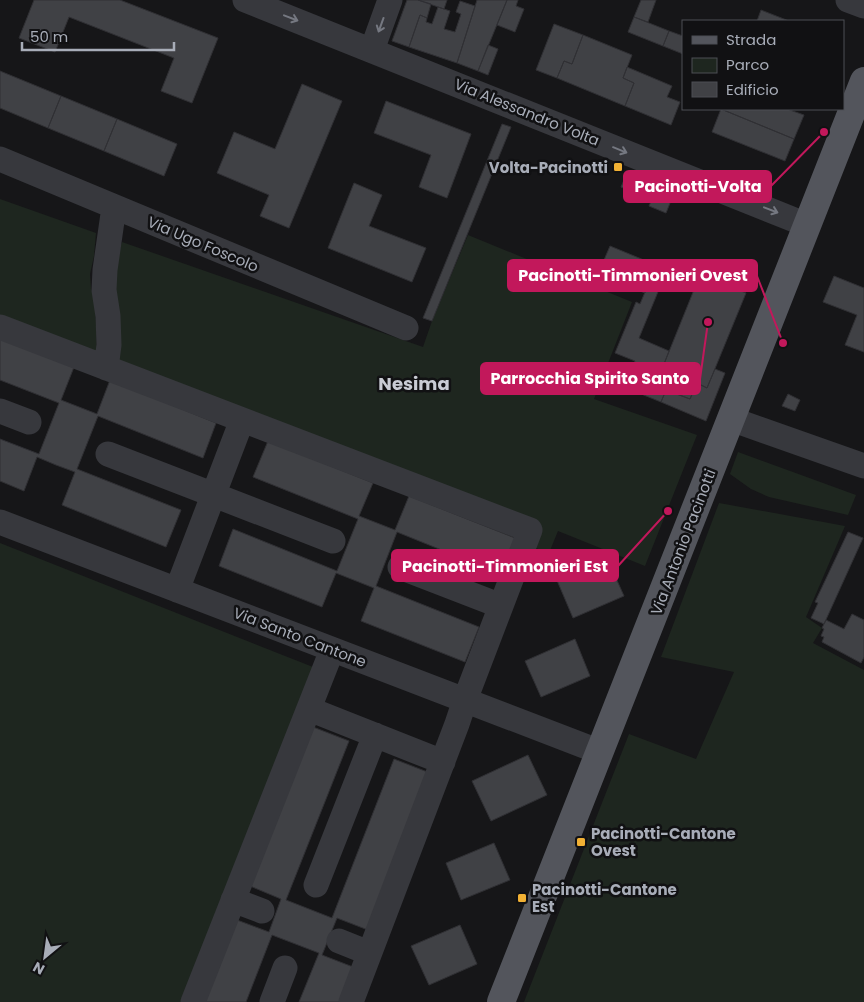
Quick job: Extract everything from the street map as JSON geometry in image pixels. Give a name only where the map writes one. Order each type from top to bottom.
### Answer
[{"type":"main road","name":"Via Antonio Pacinotti","points":[[502,1002],[864,81]]},
{"type":"street","name":"Via Alessandro Volta","points":[[245,0],[808,225]]},
{"type":"street","points":[[372,50],[390,0]]},
{"type":"street","points":[[848,0],[864,6]]},
{"type":"street","name":"Via Ugo Foscolo","points":[[0,159],[406,328]]},
{"type":"street","points":[[106,368],[109,345],[108,316],[104,290],[114,207]]},
{"type":"street","points":[[0,327],[530,530],[350,1002]]},
{"type":"street","points":[[0,411],[29,422]]},
{"type":"street","points":[[731,419],[864,466]]},
{"type":"street","points":[[177,590],[242,420]]},
{"type":"street","points":[[108,454],[333,541]]},
{"type":"street","name":"Via Santo Cantone","points":[[0,522],[600,752]]},
{"type":"street","points":[[400,567],[501,606]]},
{"type":"street","points":[[193,1002],[332,650]]},
{"type":"street","points":[[309,709],[443,762]]},
{"type":"street","points":[[316,885],[375,735]]},
{"type":"street","points":[[233,900],[262,911]]},
{"type":"street","points":[[340,941],[369,953]]},
{"type":"street","points":[[272,1002],[285,968]]},
{"type":"green space","points":[[0,199],[96,233],[90,274],[91,289],[95,300],[97,353],[0,315]]},
{"type":"green space","points":[[468,235],[632,302],[594,399],[697,435],[645,566],[558,531],[549,553],[533,547],[541,525],[119,361],[114,268],[122,242],[423,347]]},
{"type":"green space","points":[[738,452],[856,495],[848,515],[769,497],[751,489],[730,474]]},
{"type":"green space","points":[[719,503],[845,526],[806,617],[822,628],[813,643],[864,670],[864,1002],[524,1002],[629,734],[696,759],[734,672],[661,657]]},
{"type":"green space","points":[[0,543],[313,667],[183,1002],[0,1002]]},
{"type":"building","points":[[34,0],[120,0],[218,38],[192,103],[161,91],[174,58],[69,17],[55,52],[19,38]]},
{"type":"building","points":[[407,0],[418,0],[431,4],[427,18],[420,15],[409,47],[392,41]]},
{"type":"building","points":[[418,0],[447,0],[444,9]]},
{"type":"building","points":[[477,0],[507,0],[478,71],[457,63]]},
{"type":"building","points":[[507,0],[518,0],[516,6],[524,9],[515,32],[497,25]]},
{"type":"building","points":[[641,0],[656,0],[648,22],[634,17]]},
{"type":"building","points":[[460,1],[475,6],[457,63],[409,47],[420,15],[427,18],[426,22],[432,24],[438,7],[450,11],[444,29],[455,32],[461,14],[456,12]]},
{"type":"building","points":[[761,10],[786,20],[757,20]]},
{"type":"building","points":[[634,17],[669,31],[663,46],[628,32]]},
{"type":"building","points":[[554,24],[583,35],[572,64],[564,61],[557,78],[536,70]]},
{"type":"building","points":[[669,31],[682,36],[682,54],[663,46]]},
{"type":"building","points":[[583,35],[632,55],[623,78],[634,83],[625,106],[557,78],[564,61],[572,64]]},
{"type":"building","points":[[488,45],[498,49],[488,75],[478,71]]},
{"type":"building","points":[[627,67],[672,86],[667,97],[680,102],[671,125],[625,106],[634,83],[623,78]]},
{"type":"building","points":[[0,71],[61,96],[48,128],[0,108]]},
{"type":"building","points":[[302,84],[342,101],[289,228],[260,216],[269,195],[217,173],[234,132],[275,149]]},
{"type":"building","points":[[61,96],[117,119],[104,151],[48,128]]},
{"type":"building","points":[[386,101],[471,134],[447,198],[419,187],[431,155],[374,133]]},
{"type":"building","points":[[721,110],[723,110],[794,139],[785,161],[712,132]]},
{"type":"building","points":[[723,110],[790,110],[804,115],[794,139]]},
{"type":"building","points":[[117,119],[177,144],[164,176],[104,151]]},
{"type":"building","points":[[502,124],[511,127],[432,321],[423,318]]},
{"type":"building","points":[[627,173],[658,186],[652,200],[621,187]]},
{"type":"building","points":[[354,183],[382,195],[369,226],[426,248],[412,282],[328,248]]},
{"type":"building","points":[[658,186],[674,193],[666,213],[649,206]]},
{"type":"building","points":[[610,246],[656,265],[645,293],[598,274]]},
{"type":"building","points":[[700,275],[746,293],[707,388],[697,383],[690,399],[666,390],[673,374],[662,369]]},
{"type":"building","points":[[834,276],[864,288],[864,352],[845,345],[857,315],[823,302]]},
{"type":"building","points":[[651,278],[662,282],[639,338],[669,351],[662,369],[673,374],[661,402],[624,387],[635,361],[615,353],[636,302],[640,304]]},
{"type":"building","points":[[0,337],[74,367],[61,400],[97,414],[110,380],[216,423],[203,458],[98,416],[77,469],[181,510],[166,547],[62,505],[75,472],[37,457],[24,491],[0,481],[0,439],[39,454],[59,403],[0,380]]},
{"type":"building","points":[[715,369],[725,373],[706,421],[661,402],[666,390],[690,399],[697,383],[707,388]]},
{"type":"building","points":[[788,394],[800,400],[795,411],[782,406]]},
{"type":"building","points":[[268,441],[373,483],[359,516],[395,530],[409,496],[515,538],[501,574],[397,532],[376,586],[479,627],[465,662],[361,621],[374,588],[336,573],[322,607],[219,566],[233,529],[337,571],[358,519],[253,477]]},
{"type":"building","points":[[848,532],[863,538],[824,624],[811,618],[818,603],[815,602]]},
{"type":"building","points":[[606,556],[624,596],[573,618],[556,578]]},
{"type":"building","points":[[852,614],[864,620],[864,657],[861,663],[822,642],[824,637],[821,636],[824,629],[822,628],[826,620],[844,629]]},
{"type":"building","points":[[575,639],[590,676],[541,697],[525,661]]},
{"type":"building","points":[[313,727],[349,741],[286,900],[332,918],[394,759],[430,773],[368,930],[337,918],[322,955],[353,967],[340,1002],[299,1002],[319,953],[272,935],[246,1002],[205,1002],[237,920],[269,932],[281,899],[250,886]]},
{"type":"building","points":[[528,755],[547,795],[491,821],[472,781]]},
{"type":"building","points":[[494,843],[510,880],[461,900],[446,863]]},
{"type":"building","points":[[460,925],[477,964],[429,985],[411,946]]},
{"type":"place","name":"Pacinotti-Volta","points":[[824,132]]},
{"type":"place","name":"Volta-Pacinotti","points":[[618,167]]},
{"type":"place","name":"Parrocchia Spirito Santo","points":[[708,322]]},
{"type":"place","name":"Pacinotti-Timmonieri Ovest","points":[[783,343]]},
{"type":"place","name":"Pacinotti-Timmonieri Est","points":[[668,511]]},
{"type":"place","name":"Pacinotti-Cantone Ovest","points":[[581,842]]},
{"type":"place","name":"Pacinotti-Cantone Est","points":[[522,898]]},
{"type":"district","name":"Nesima","points":[[414,383]]}]
